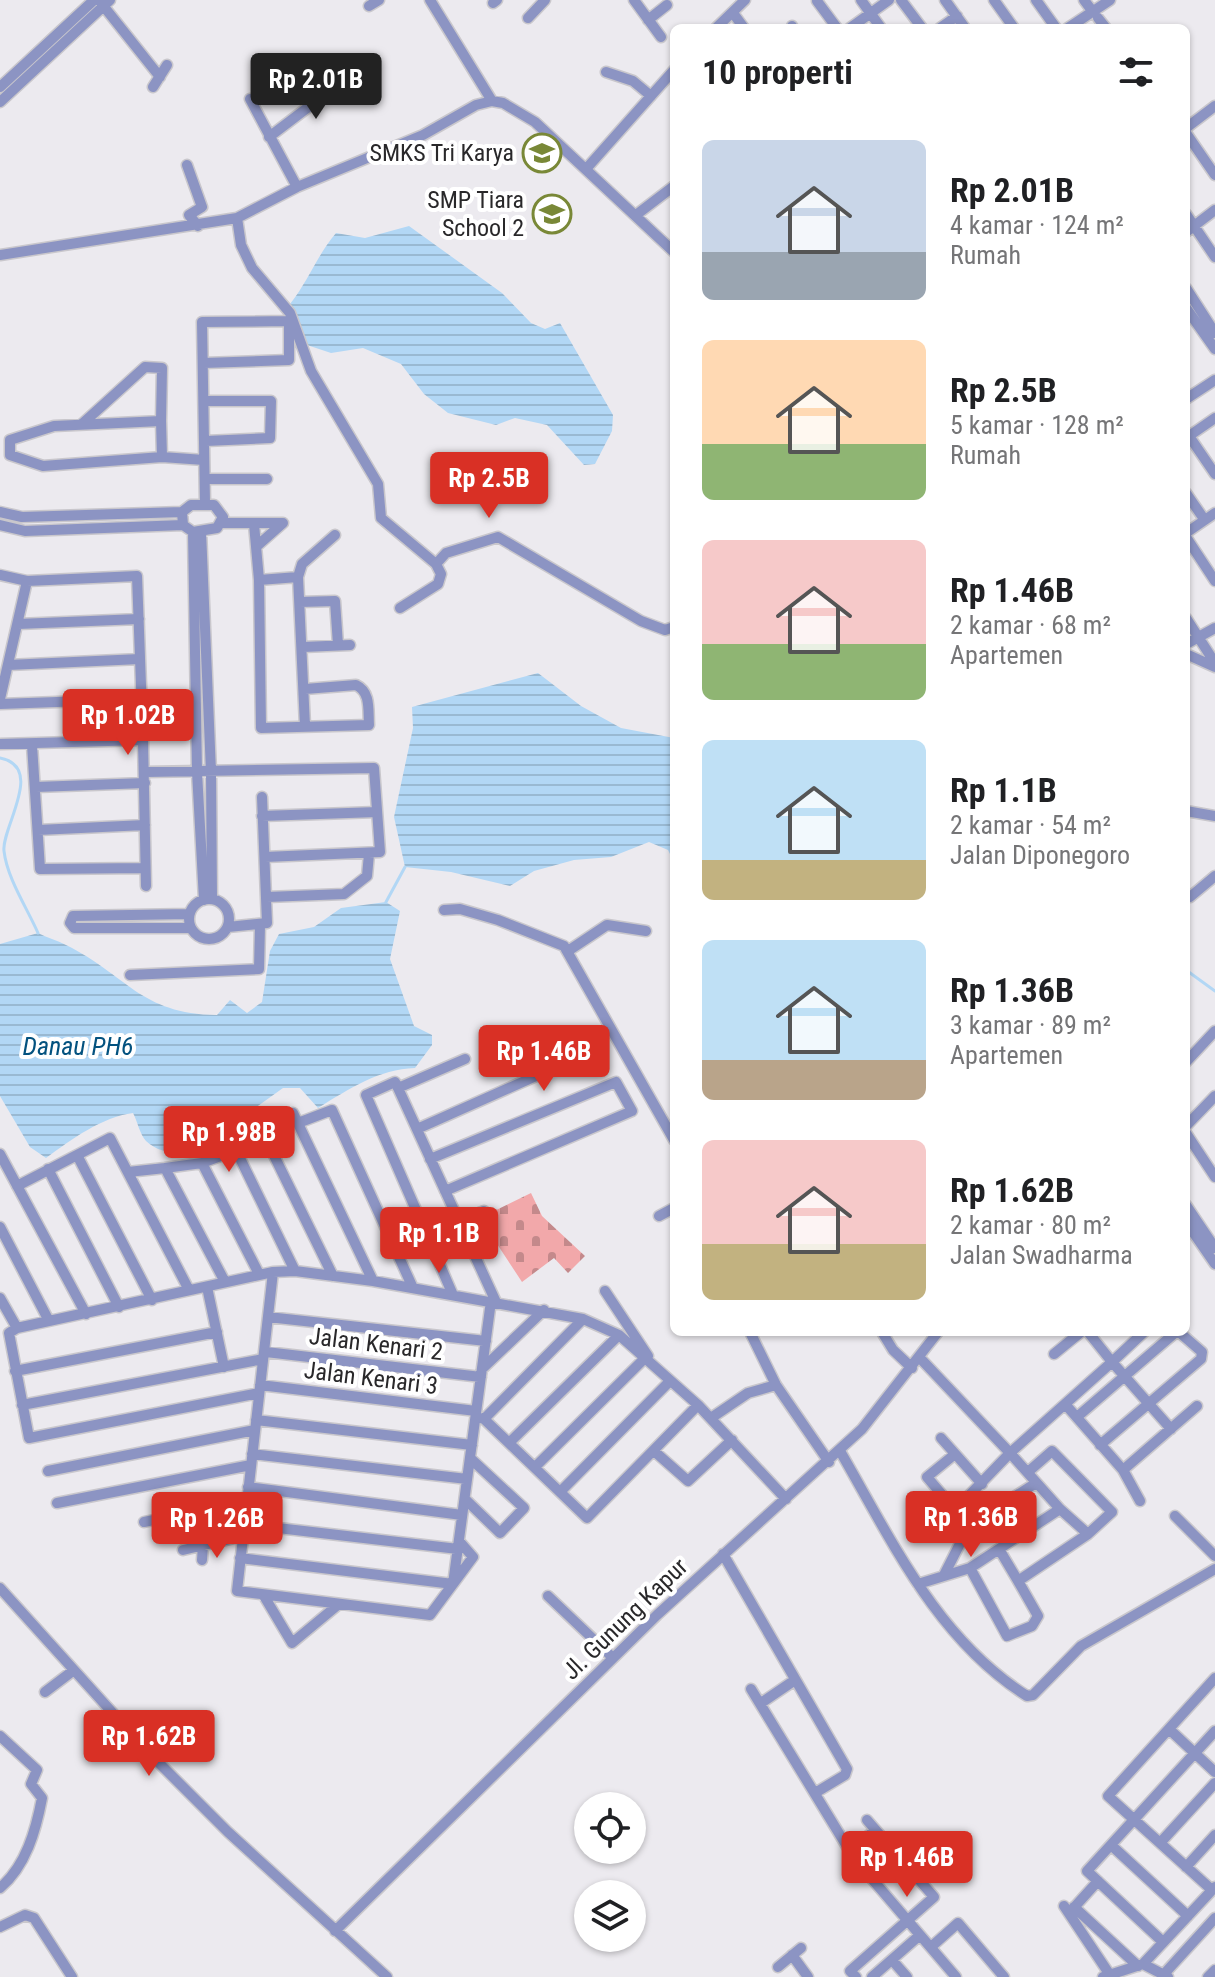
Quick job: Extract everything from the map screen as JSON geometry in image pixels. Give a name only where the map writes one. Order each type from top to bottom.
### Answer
[{"type":"street","points":[[430,0],[492,101]]},
{"type":"street","points":[[528,18],[545,0]]},
{"type":"street","points":[[634,0],[661,37]]},
{"type":"street","points":[[721,24],[745,0]]},
{"type":"street","points":[[861,0],[878,24]]},
{"type":"street","points":[[856,24],[889,0]]},
{"type":"street","points":[[901,0],[919,24]]},
{"type":"street","points":[[945,0],[962,24]]},
{"type":"street","points":[[994,0],[1011,24]]},
{"type":"street","points":[[1036,0],[1053,24]]},
{"type":"street","points":[[1084,0],[1103,24]]},
{"type":"street","points":[[1077,24],[1096,15],[1110,0]]},
{"type":"street","points":[[104,1],[163,71],[153,87]]},
{"type":"street","points":[[0,87],[104,1]]},
{"type":"street","points":[[0,102],[104,1]]},
{"type":"street","points":[[817,1],[834,24]]},
{"type":"street","points":[[648,20],[667,5]]},
{"type":"street","points":[[733,13],[741,24]]},
{"type":"street","points":[[946,24],[957,16]]},
{"type":"street","points":[[606,72],[633,81],[651,96]]},
{"type":"street","points":[[586,169],[670,75]]},
{"type":"street","points":[[269,137],[344,80]]},
{"type":"street","points":[[250,99],[297,187]]},
{"type":"street","points":[[0,255],[237,218],[297,187],[388,152],[459,112],[492,101],[519,110],[670,248]]},
{"type":"street","points":[[1190,128],[1215,106]]},
{"type":"street","points":[[1190,135],[1211,159],[1215,175]]},
{"type":"street","points":[[187,165],[202,207],[189,215],[198,226]]},
{"type":"street","points":[[636,215],[670,189]]},
{"type":"street","points":[[1215,210],[1190,229],[1215,257]]},
{"type":"street","points":[[237,218],[241,245],[252,268],[290,313],[311,371],[378,484],[381,518],[436,564],[441,574],[438,584],[400,608]]},
{"type":"street","points":[[1190,302],[1196,323],[1215,349]]},
{"type":"street","points":[[204,363],[289,360],[289,321],[202,322],[205,503]]},
{"type":"street","points":[[1196,323],[1215,333]]},
{"type":"street","points":[[82,424],[145,367],[162,368],[162,457]]},
{"type":"street","points":[[1190,395],[1215,380]]},
{"type":"street","points":[[204,401],[271,401],[270,438],[206,441]]},
{"type":"street","points":[[1190,435],[1215,418]]},
{"type":"street","points":[[161,421],[54,426],[10,440],[10,455],[43,466],[162,457],[204,460]]},
{"type":"street","points":[[1190,437],[1215,474]]},
{"type":"street","points":[[206,479],[267,479]]},
{"type":"street","points":[[1190,499],[1204,519]]},
{"type":"street","points":[[0,512],[22,517],[182,512],[191,505],[205,503],[219,509],[222,523]]},
{"type":"street","points":[[182,512],[192,529],[211,772],[208,900]]},
{"type":"street","points":[[1190,531],[1215,513]]},
{"type":"street","points":[[0,525],[25,531],[192,529],[217,528],[222,523],[288,521],[257,546]]},
{"type":"street","points":[[254,524],[259,580],[261,728],[369,725],[367,695],[356,685],[305,689]]},
{"type":"street","points":[[192,529],[197,772],[208,900]]},
{"type":"street","points":[[305,726],[298,577],[302,564],[335,535]]},
{"type":"street","points":[[436,564],[446,553],[498,537],[641,621],[665,630],[670,628]]},
{"type":"street","points":[[1190,541],[1215,581]]},
{"type":"street","points":[[0,575],[27,581],[137,576],[146,778],[146,886]]},
{"type":"street","points":[[259,580],[298,577]]},
{"type":"street","points":[[27,581],[0,702],[142,699]]},
{"type":"street","points":[[300,602],[335,601],[344,645],[303,647]]},
{"type":"street","points":[[18,624],[139,619]]},
{"type":"street","points":[[1190,624],[1215,665]]},
{"type":"street","points":[[1190,643],[1215,628]]},
{"type":"street","points":[[1190,656],[1215,665]]},
{"type":"street","points":[[8,665],[140,659]]},
{"type":"street","points":[[0,744],[143,740]]},
{"type":"street","points":[[32,745],[39,866],[43,871],[145,868]]},
{"type":"street","points":[[36,787],[197,772],[374,768],[380,852],[265,857]]},
{"type":"street","points":[[228,927],[267,923],[262,797]]},
{"type":"street","points":[[262,816],[377,812]]},
{"type":"street","points":[[1190,812],[1215,816]]},
{"type":"street","points":[[38,830],[145,825]]},
{"type":"street","points":[[267,897],[344,894],[367,876],[369,854]]},
{"type":"street","points":[[1190,897],[1215,876]]},
{"type":"street","points":[[208,900],[223,905],[229,915],[228,927],[221,936],[210,940],[198,937],[190,928],[189,914],[195,905],[208,900]]},
{"type":"street","points":[[444,910],[460,909],[510,924],[558,942],[568,951],[670,1133]]},
{"type":"street","points":[[189,914],[73,916],[70,923],[74,928],[190,928]]},
{"type":"street","points":[[130,975],[259,969],[260,925]]},
{"type":"street","points":[[568,951],[607,925],[646,931]]},
{"type":"street","points":[[1190,1058],[1214,1034]]},
{"type":"street","points":[[398,1088],[465,1059]]},
{"type":"street","points":[[417,1129],[545,1072]]},
{"type":"street","points":[[453,1295],[366,1095],[395,1082],[493,1302],[458,1545]]},
{"type":"street","points":[[430,1159],[616,1082],[633,1112],[445,1191]]},
{"type":"street","points":[[1190,1122],[1214,1100]]},
{"type":"street","points":[[298,1123],[332,1110],[413,1288]]},
{"type":"street","points":[[333,1276],[260,1127],[293,1113],[373,1281]]},
{"type":"street","points":[[17,1186],[110,1138],[189,1290]]},
{"type":"street","points":[[1190,1139],[1215,1177]]},
{"type":"street","points":[[128,1172],[202,1163],[236,1150],[295,1271]]},
{"type":"street","points":[[0,1154],[86,1314]]},
{"type":"street","points":[[77,1155],[152,1300]]},
{"type":"street","points":[[202,1163],[259,1274]]},
{"type":"street","points":[[165,1168],[225,1282]]},
{"type":"street","points":[[48,1169],[119,1307]]},
{"type":"street","points":[[659,1216],[670,1210]]},
{"type":"street","points":[[459,1221],[484,1211]]},
{"type":"street","points":[[1190,1211],[1215,1248]]},
{"type":"street","points":[[0,1227],[49,1321]]},
{"type":"street","points":[[1190,1228],[1215,1264]]},
{"type":"street","points":[[22,1405],[9,1333],[17,1328],[259,1274],[295,1271],[544,1310],[583,1319],[619,1335],[698,1405],[786,1499]]},
{"type":"street","points":[[244,1524],[458,1545],[473,1557],[430,1615],[237,1591],[240,1558],[248,1487],[273,1272]]},
{"type":"street","points":[[207,1287],[224,1367]]},
{"type":"street","points":[[605,1291],[658,1370]]},
{"type":"street","points":[[0,1298],[17,1328]]},
{"type":"street","points":[[482,1373],[544,1310]]},
{"type":"street","points":[[268,1317],[486,1341]]},
{"type":"street","points":[[479,1416],[583,1319]]},
{"type":"street","points":[[15,1371],[217,1332]]},
{"type":"street","points":[[509,1443],[619,1335]]},
{"type":"street","points":[[752,1336],[776,1385],[829,1462]]},
{"type":"street","points":[[884,1336],[893,1350],[912,1368]]},
{"type":"street","name":"Jl. Gunung Kapur","points":[[335,1931],[612,1657],[723,1554],[829,1462],[912,1368],[935,1336]]},
{"type":"street","points":[[1054,1354],[1076,1336]]},
{"type":"street","points":[[1091,1336],[1171,1429]]},
{"type":"street","points":[[955,1510],[1010,1453],[1140,1336]]},
{"type":"street","points":[[1077,1417],[1173,1336]]},
{"type":"street","points":[[1100,1445],[1203,1355],[1182,1336]]},
{"type":"street","name":"Jalan Kenari 2","points":[[22,1405],[224,1367],[264,1355],[482,1373]]},
{"type":"street","points":[[919,1357],[1060,1509],[1088,1534]]},
{"type":"street","points":[[535,1467],[645,1358]]},
{"type":"street","points":[[560,1492],[670,1381]]},
{"type":"street","points":[[711,1418],[748,1393],[776,1385]]},
{"type":"street","name":"Jalan Kenari 3","points":[[22,1405],[29,1438],[260,1389],[479,1416]]},
{"type":"street","points":[[1065,1404],[1123,1470],[1140,1501]]},
{"type":"street","points":[[479,1416],[587,1518],[698,1405]]},
{"type":"street","points":[[1123,1470],[1197,1406]]},
{"type":"street","points":[[48,1471],[256,1425],[472,1445]]},
{"type":"street","points":[[941,1438],[982,1484]]},
{"type":"street","points":[[654,1451],[688,1481],[732,1440]]},
{"type":"street","points":[[1018,1581],[1088,1534],[1112,1513],[1050,1450],[1028,1472]]},
{"type":"street","points":[[840,1451],[945,1625],[996,1676],[1029,1697],[1081,1646],[1215,1569]]},
{"type":"street","points":[[955,1454],[927,1477],[969,1526]]},
{"type":"street","points":[[465,1499],[500,1533],[524,1508],[470,1458]]},
{"type":"street","points":[[57,1503],[252,1460],[467,1479]]},
{"type":"street","points":[[944,1575],[969,1526],[1036,1483]]},
{"type":"street","points":[[248,1487],[462,1515]]},
{"type":"street","points":[[144,1522],[247,1501]]},
{"type":"street","points":[[918,1584],[970,1568],[1060,1509]]},
{"type":"street","points":[[1175,1516],[1215,1556]]},
{"type":"street","points":[[183,1550],[243,1536]]},
{"type":"street","points":[[202,1560],[203,1545]]},
{"type":"street","points":[[970,1568],[1007,1637],[1032,1626],[1038,1619],[999,1549]]},
{"type":"street","points":[[723,1554],[847,1769],[845,1775],[815,1793]]},
{"type":"street","points":[[240,1558],[453,1584]]},
{"type":"street","points":[[1,1592],[157,1761],[387,1977]]},
{"type":"street","points":[[264,1596],[293,1643],[339,1604]]},
{"type":"street","points":[[548,1596],[612,1657]]},
{"type":"street","points":[[45,1692],[74,1670]]},
{"type":"street","points":[[1069,1909],[1106,1976],[1140,1965],[1213,1888],[1108,1796],[1215,1678]]},
{"type":"street","points":[[761,1703],[795,1680]]},
{"type":"street","points":[[751,1689],[850,1852],[956,1977]]},
{"type":"street","points":[[1169,1729],[1215,1772]]},
{"type":"street","points":[[1163,1942],[1087,1871],[1215,1731]]},
{"type":"street","points":[[0,1736],[37,1770],[31,1784],[42,1801],[18,1869],[0,1888]]},
{"type":"street","points":[[1160,1843],[1215,1783]]},
{"type":"street","points":[[856,1977],[850,1971],[934,1897],[867,1820]]},
{"type":"street","points":[[850,1852],[875,1830]]},
{"type":"street","points":[[1186,1867],[1215,1835]]},
{"type":"street","points":[[1111,1845],[1188,1916]]},
{"type":"street","points":[[1069,1909],[1098,1881]]},
{"type":"street","points":[[1069,1909],[1140,1965],[1166,1975],[1215,1918]]},
{"type":"street","points":[[0,1927],[25,1915],[34,1918],[72,1977]]},
{"type":"street","points":[[931,1947],[958,1923],[1004,1977]]},
{"type":"street","points":[[872,1977],[920,1935]]},
{"type":"street","points":[[778,1967],[796,1951],[808,1977]]},
{"type":"street","points":[[892,1960],[907,1977]]},
{"type":"street","points":[[1208,1977],[1215,1970]]},
{"type":"green space","points":[[531,1193],[542,1216],[585,1256],[568,1273],[554,1258],[522,1282],[480,1218]]},
{"type":"water","points":[[409,226],[502,293],[531,323],[545,329],[560,323],[613,415],[612,431],[595,464],[584,465],[547,425],[515,418],[496,425],[448,413],[424,394],[401,364],[363,348],[331,353],[301,343],[300,323],[290,304],[336,233],[365,238]]},
{"type":"water","points":[[538,673],[581,706],[621,728],[670,737],[670,854],[668,850],[649,842],[611,857],[574,860],[534,871],[510,886],[451,872],[405,867],[394,817],[413,728],[412,707]]},
{"type":"water","name":"Danau PH6","points":[[386,902],[400,911],[390,959],[414,1026],[432,1035],[432,1045],[415,1068],[377,1076],[318,1108],[300,1088],[283,1088],[244,1116],[242,1137],[207,1150],[180,1153],[156,1148],[144,1138],[133,1113],[99,1124],[46,1158],[30,1147],[0,1096],[0,944],[38,933],[63,943],[136,991],[170,1008],[217,1015],[230,1000],[247,1013],[262,1002],[270,951],[279,934],[314,927],[341,908]]},
{"type":"waterway","points":[[0,758],[13,764],[20,773],[21,785],[4,851],[13,882],[38,933]]},
{"type":"waterway","points":[[386,902],[405,867]]},
{"type":"waterway","points":[[1190,973],[1215,991]]},
{"type":"place","name":"SMKS Tri Karya","points":[[542,153]]},
{"type":"place","name":"SMP Tiara School 2","points":[[552,214]]}]
